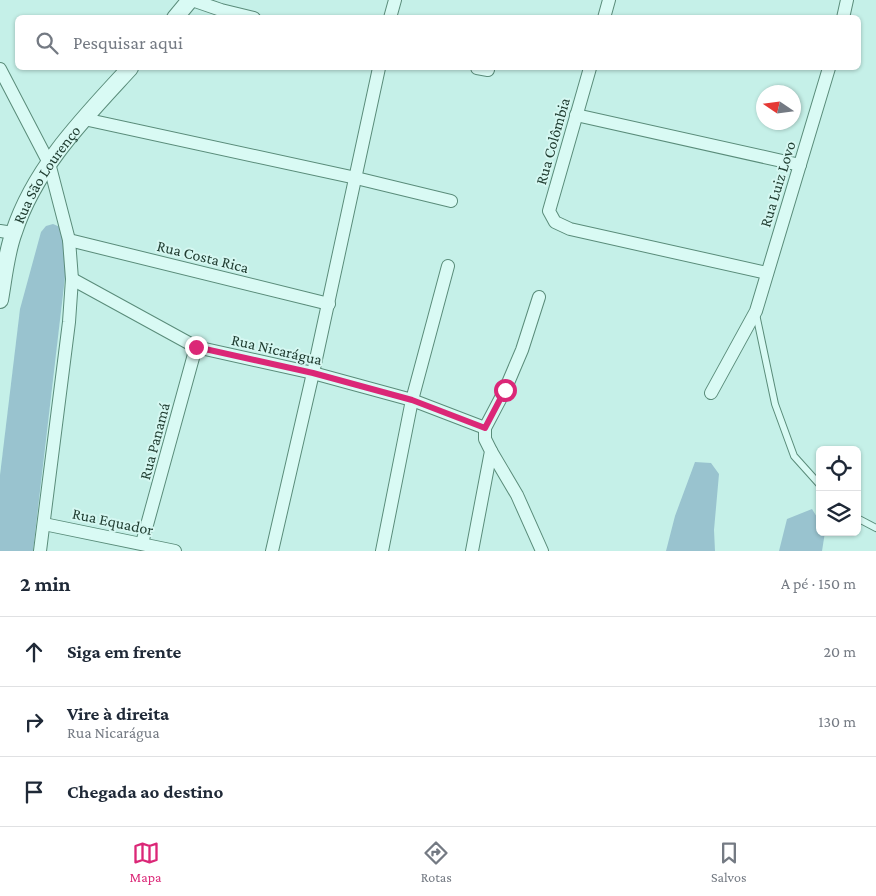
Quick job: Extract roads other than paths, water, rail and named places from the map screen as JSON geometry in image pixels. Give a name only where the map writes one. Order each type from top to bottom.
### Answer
[{"type":"street","points":[[178,15],[191,0],[242,15]]},
{"type":"street","points":[[391,15],[394,0]]},
{"type":"street","points":[[605,15],[609,0]]},
{"type":"street","points":[[843,15],[847,0]]},
{"type":"street","points":[[0,69],[48,163],[69,240],[72,279],[69,322],[40,551]]},
{"type":"street","name":"Rua São Lourenço","points":[[0,300],[7,232],[48,163],[128,70]]},
{"type":"street","points":[[272,551],[313,373],[379,70]]},
{"type":"street","name":"Rua Colômbia","points":[[589,70],[548,211],[555,222],[570,229],[767,273]]},
{"type":"street","name":"Rua Luiz Lovo","points":[[711,393],[756,311],[828,70]]},
{"type":"street","points":[[576,115],[800,165]]},
{"type":"street","points":[[84,119],[356,178],[451,201]]},
{"type":"street","name":"Rua Costa Rica","points":[[69,240],[328,304]]},
{"type":"street","points":[[382,551],[412,400],[448,266]]},
{"type":"street","name":"Rua Nicarágua","points":[[72,279],[196,347],[313,373],[412,400],[485,428]]},
{"type":"street","points":[[539,297],[522,350],[505,390],[485,428],[485,439],[517,495],[542,551]]},
{"type":"street","name":"Rua Panamá","points":[[142,544],[196,347]]},
{"type":"street","points":[[472,551],[491,451]]},
{"type":"street","name":"Rua Equador","points":[[44,524],[175,551]]},
{"type":"lane","points":[[756,311],[774,404],[794,456],[816,481]]},
{"type":"lane","points":[[861,520],[876,528]]}]
